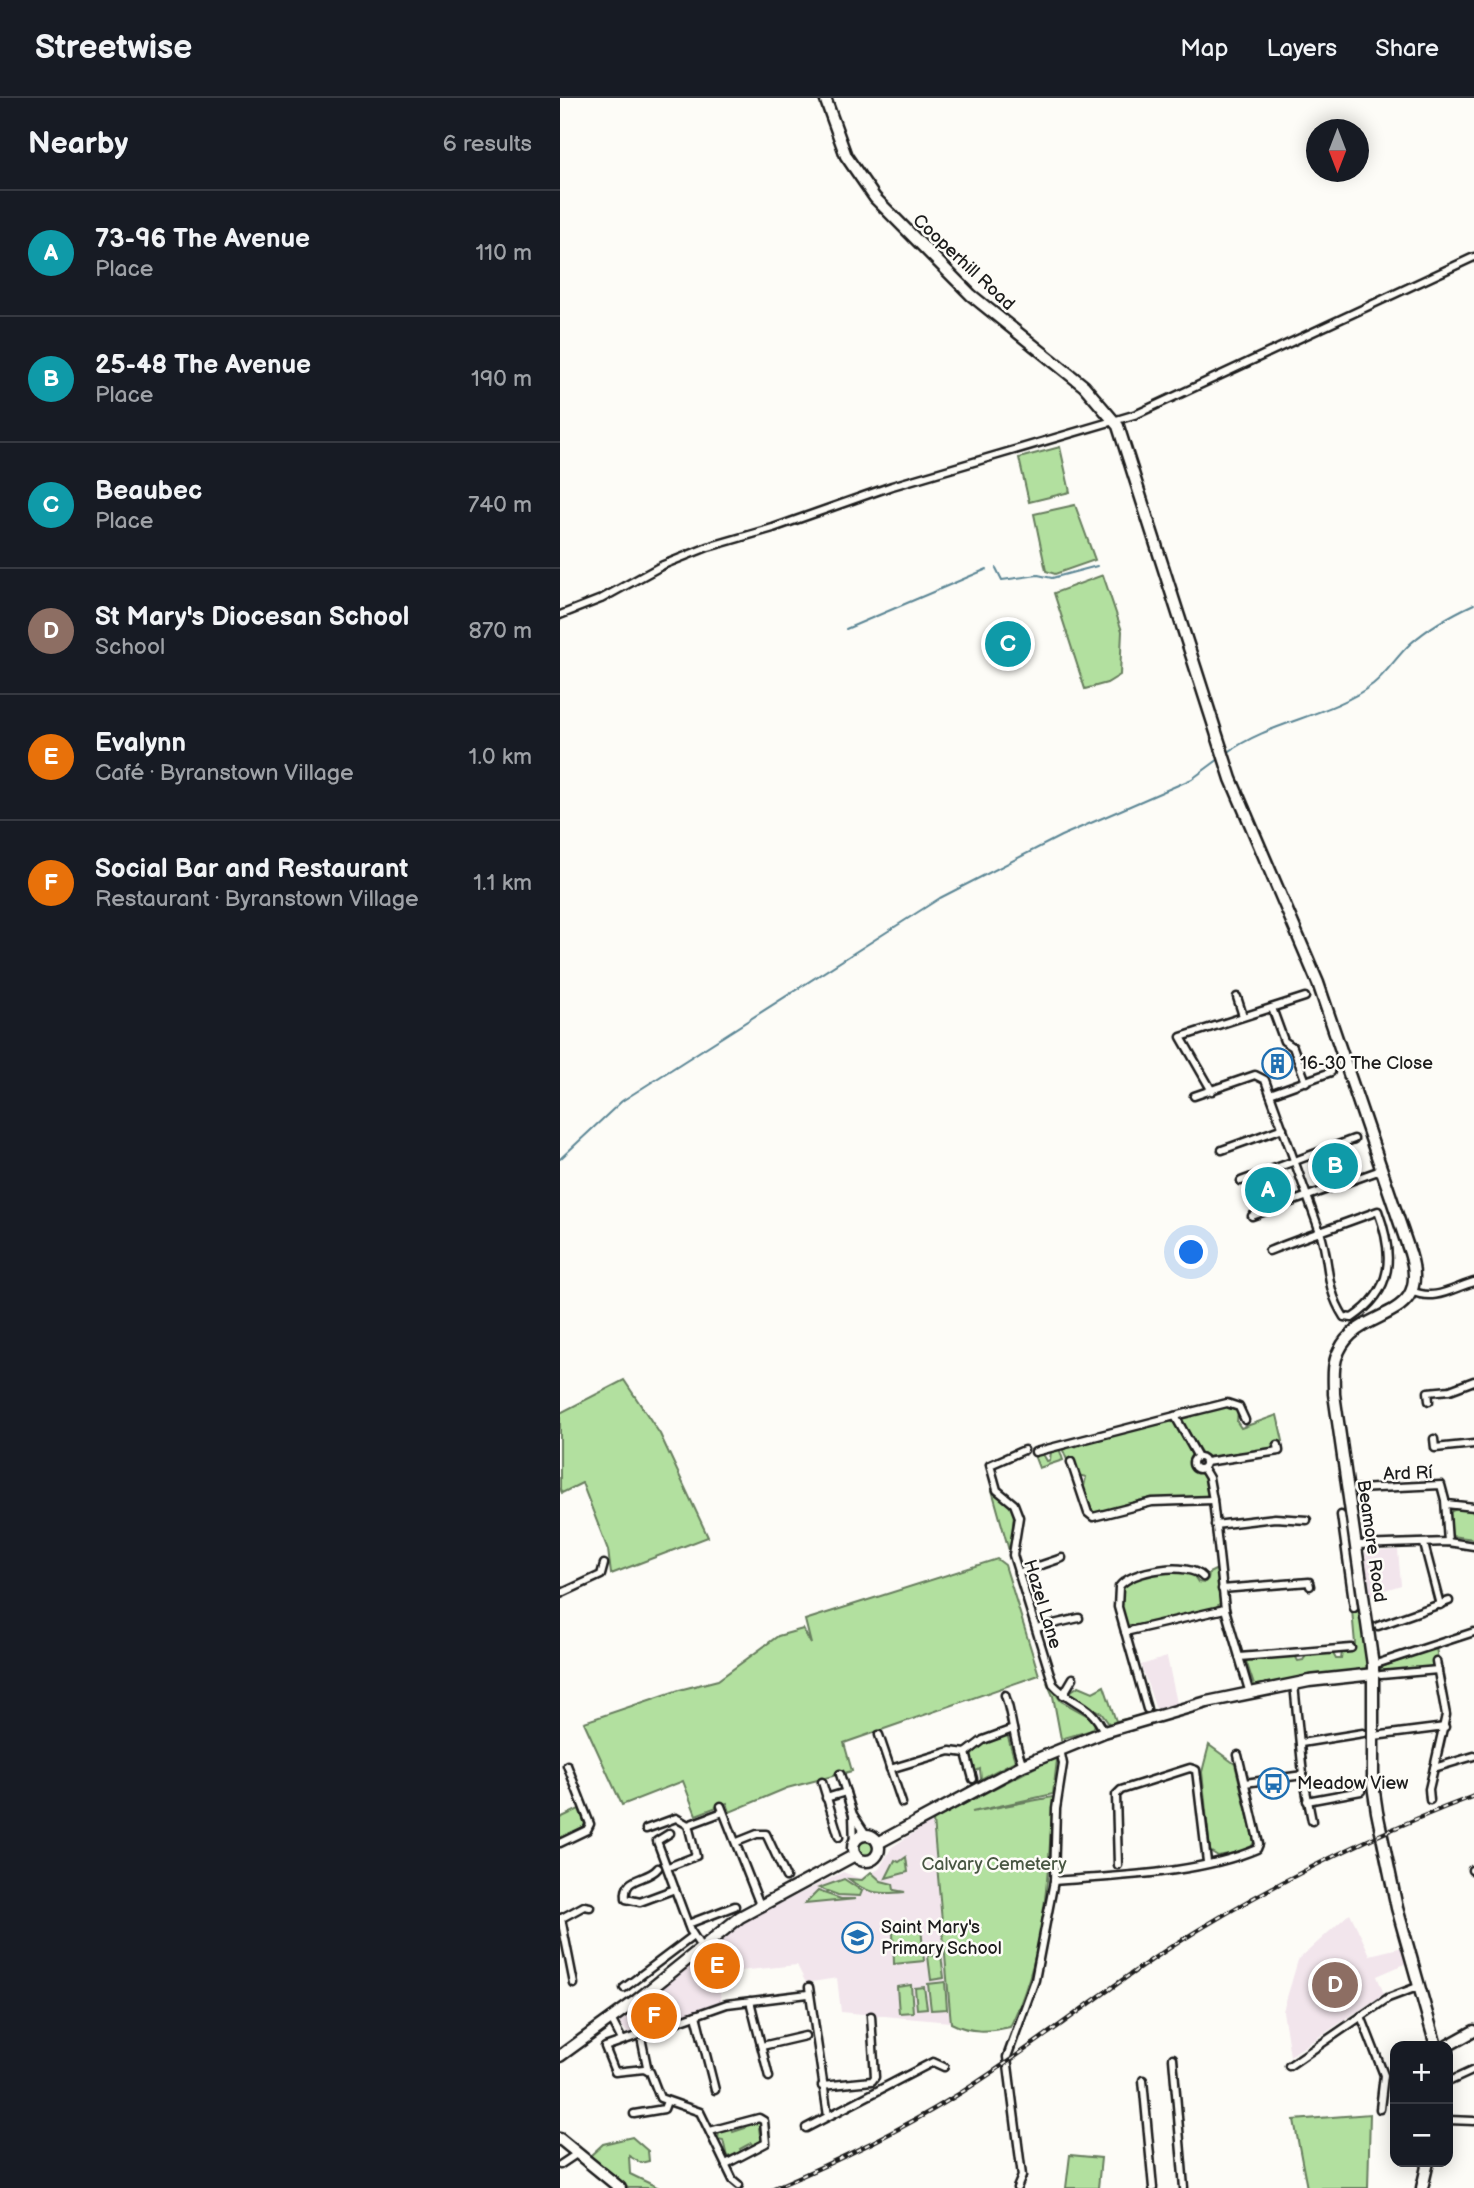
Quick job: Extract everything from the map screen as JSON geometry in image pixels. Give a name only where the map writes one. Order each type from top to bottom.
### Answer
[{"type":"main road","name":"Cooperhill Road","points":[[825,98],[846,156],[876,198],[971,295],[1084,386],[1116,422]]},
{"type":"main road","points":[[1116,422],[1231,779],[1318,983],[1414,1268],[1412,1291]]},
{"type":"main road","name":"Beamore Road","points":[[1412,1291],[1400,1307],[1348,1338],[1335,1363],[1334,1394],[1376,1671],[1368,1735],[1373,1785],[1397,1908],[1435,2041]]},
{"type":"main road","points":[[877,1843],[1023,1765],[1104,1732],[1195,1705],[1294,1684],[1376,1671]]},
{"type":"main road","points":[[560,2056],[760,1905],[854,1850],[859,1838],[867,1836],[877,1843],[878,1851],[871,1860],[864,1861],[854,1850]]},
{"type":"main road","points":[[1453,2043],[1474,2031]]},
{"type":"main road","points":[[560,2139],[620,2188]]},
{"type":"main road","points":[[1422,2188],[1427,2167]]},
{"type":"street","points":[[560,615],[601,599],[663,565],[708,547],[773,528],[903,483],[1116,422],[1474,257]]},
{"type":"street","points":[[1212,1091],[1181,1037],[1306,997]]},
{"type":"street","points":[[1237,998],[1243,1016]]},
{"type":"street","points":[[1272,1008],[1284,1041],[1293,1047],[1306,1082]]},
{"type":"street","points":[[1270,1094],[1331,1072]]},
{"type":"street","points":[[1194,1097],[1255,1075],[1265,1080],[1283,1128],[1294,1161],[1320,1232],[1328,1253],[1328,1280],[1342,1315],[1352,1318],[1374,1302],[1386,1276],[1389,1244],[1378,1212],[1320,1232],[1269,1251]]},
{"type":"street","points":[[1222,1150],[1283,1128]]},
{"type":"street","points":[[1241,1181],[1354,1139]]},
{"type":"street","points":[[1252,1216],[1381,1170]]},
{"type":"street","points":[[1412,1291],[1433,1297],[1474,1282]]},
{"type":"street","points":[[1429,1401],[1428,1392],[1474,1381]]},
{"type":"street","points":[[1035,1452],[1230,1403],[1239,1407],[1245,1420]]},
{"type":"street","points":[[1175,1416],[1198,1457],[1194,1466],[1279,1451],[1278,1444]]},
{"type":"street","points":[[1434,1439],[1435,1448],[1474,1444]]},
{"type":"street","name":"Hazel Lane","points":[[1024,1450],[993,1461],[990,1469],[997,1490],[1014,1504],[1019,1517],[1013,1548],[1018,1573],[1053,1684],[1063,1695]]},
{"type":"street","points":[[1045,1450],[1048,1458]]},
{"type":"street","points":[[1071,1462],[1082,1481],[1088,1513],[1095,1517],[1152,1503],[1213,1500]]},
{"type":"street","points":[[1204,1465],[1213,1500],[1224,1609],[1250,1694]]},
{"type":"street","name":"Ard Rí","points":[[1356,1489],[1437,1483],[1444,1491],[1448,1542]]},
{"type":"street","name":"Ard Rí","points":[[1446,1504],[1474,1507]]},
{"type":"street","points":[[1215,1525],[1291,1515],[1307,1520]]},
{"type":"street","points":[[1332,1524],[1342,1519],[1354,1608]]},
{"type":"street","points":[[1357,1545],[1448,1542],[1474,1546]]},
{"type":"street","points":[[1424,1544],[1440,1605]]},
{"type":"street","points":[[1018,1573],[1062,1558]]},
{"type":"street","points":[[560,1594],[601,1575],[604,1563]]},
{"type":"street","points":[[1147,1709],[1116,1601],[1123,1582],[1166,1569],[1195,1571],[1203,1577]]},
{"type":"street","points":[[1222,1589],[1305,1582],[1309,1582],[1310,1586]]},
{"type":"street","points":[[1353,1599],[1364,1597]]},
{"type":"street","points":[[1378,1626],[1449,1601]]},
{"type":"street","points":[[1125,1632],[1224,1609]]},
{"type":"street","points":[[1036,1629],[1079,1618]]},
{"type":"street","points":[[1376,1671],[1474,1632]]},
{"type":"street","points":[[1239,1657],[1338,1654],[1351,1648]]},
{"type":"street","points":[[1430,1800],[1429,1789],[1444,1727],[1446,1707],[1436,1661]]},
{"type":"street","points":[[1376,1671],[1438,1670]]},
{"type":"street","points":[[1073,1678],[1063,1695],[1096,1713],[1104,1732]]},
{"type":"street","points":[[1294,1684],[1303,1775],[1312,1821]]},
{"type":"street","points":[[1005,1695],[1023,1765]]},
{"type":"street","points":[[1301,1743],[1444,1727]]},
{"type":"street","points":[[890,1769],[950,1751],[966,1753],[983,1740],[1013,1729]]},
{"type":"street","points":[[879,1735],[902,1803]]},
{"type":"street","points":[[1017,2188],[1022,2176],[1007,2057],[1035,1980],[1054,1881],[1056,1809],[1063,1764],[1060,1750]]},
{"type":"street","points":[[966,1753],[973,1779]]},
{"type":"street","points":[[1054,1881],[1135,1875],[1207,1862],[1256,1849],[1259,1844],[1238,1755]]},
{"type":"street","points":[[1434,1768],[1474,1756]]},
{"type":"street","points":[[560,1843],[587,1830],[590,1824],[567,1765]]},
{"type":"street","points":[[1118,1865],[1116,1795],[1121,1790],[1190,1768],[1196,1770],[1207,1862]]},
{"type":"street","points":[[840,1774],[853,1815],[854,1850]]},
{"type":"street","points":[[1245,1783],[1303,1775]]},
{"type":"street","points":[[822,1782],[839,1837]]},
{"type":"street","points":[[1307,1801],[1361,1791]]},
{"type":"street","points":[[826,1798],[846,1792]]},
{"type":"street","points":[[688,1825],[722,1809],[760,1905]]},
{"type":"street","points":[[853,1815],[867,1836]]},
{"type":"street","points":[[646,1829],[676,1818],[681,1818],[688,1825],[696,1856],[668,1867]]},
{"type":"street","points":[[670,1833],[657,1841],[688,1924],[701,1947]]},
{"type":"street","points":[[737,1842],[757,1834],[766,1834],[786,1877]]},
{"type":"street","points":[[659,1868],[656,1872],[627,1885],[626,1899],[640,1902],[675,1889]]},
{"type":"street","points":[[688,1924],[735,1906]]},
{"type":"street","points":[[574,1983],[561,1919],[590,1907]]},
{"type":"street","points":[[624,1988],[693,1936]]},
{"type":"street","points":[[1289,2066],[1361,2016],[1404,1990],[1420,1986]]},
{"type":"street","points":[[648,2071],[615,2072],[605,2047],[727,2004],[808,1991],[828,2116]]},
{"type":"street","points":[[750,2001],[769,2077]]},
{"type":"street","points":[[696,2015],[715,2090]]},
{"type":"street","points":[[822,2086],[872,2081],[875,2077],[870,2016]]},
{"type":"street","points":[[1361,2016],[1384,2075],[1380,2109]]},
{"type":"street","points":[[611,2019],[622,2040]]},
{"type":"street","points":[[762,2046],[805,2036]]},
{"type":"street","points":[[642,2042],[656,2093],[667,2101],[700,2112],[739,2185]]},
{"type":"street","points":[[1172,2058],[1184,2188]]},
{"type":"street","points":[[806,2128],[933,2062],[944,2067]]},
{"type":"street","points":[[1453,2080],[1474,2070]]},
{"type":"street","points":[[1143,2080],[1153,2188]]},
{"type":"street","points":[[634,2114],[664,2109],[667,2101]]},
{"type":"street","points":[[710,2131],[759,2118],[764,2121],[766,2143],[726,2164]]},
{"type":"street","points":[[1453,2120],[1474,2121]]},
{"type":"street","points":[[560,2165],[578,2153]]},
{"type":"shaded area","points":[[1398,1550],[1401,1585],[1369,1595],[1365,1552]]},
{"type":"shaded area","points":[[1167,1657],[1177,1703],[1156,1709],[1141,1665]]},
{"type":"shaded area","name":"Saint Mary's Primary School","points":[[932,1821],[950,2022],[841,2012],[837,1978],[806,1983],[797,1965],[730,1972],[716,1978],[722,2002],[628,2034],[619,2022],[748,1920],[843,1872],[858,1878],[866,1876],[879,1869],[892,1847]]},
{"type":"shaded area","points":[[1350,1913],[1370,1955],[1403,1947],[1407,1963],[1377,1976],[1384,1994],[1290,2056],[1283,2011],[1298,1960]]},
{"type":"green space","points":[[1060,447],[1070,492],[1029,502],[1019,458]]},
{"type":"green space","points":[[1075,505],[1095,560],[1055,574],[1046,571],[1034,514]]},
{"type":"green space","points":[[1103,575],[1122,631],[1120,675],[1107,683],[1085,689],[1054,593]]},
{"type":"green space","points":[[624,1380],[660,1434],[708,1537],[611,1574],[608,1550],[582,1483],[562,1493],[560,1489],[560,1413]]},
{"type":"green space","points":[[1227,1405],[1238,1410],[1237,1422],[1241,1428],[1277,1415],[1283,1441],[1272,1444],[1273,1449],[1204,1457],[1181,1420],[1186,1416]]},
{"type":"green space","points":[[1166,1421],[1175,1422],[1192,1451],[1191,1465],[1204,1475],[1208,1498],[1143,1501],[1098,1515],[1092,1513],[1083,1491],[1086,1477],[1078,1475],[1073,1460],[1067,1460],[1062,1448]]},
{"type":"green space","points":[[1059,1448],[1063,1460],[1039,1468],[1034,1455],[1043,1454],[1047,1461],[1050,1460],[1051,1451]]},
{"type":"green space","points":[[992,1490],[1009,1504],[1014,1514],[1010,1554]]},
{"type":"green space","points":[[1458,1508],[1474,1509],[1474,1539],[1451,1536],[1450,1512]]},
{"type":"green space","points":[[997,1559],[1005,1565],[1039,1675],[844,1743],[852,1771],[787,1788],[730,1812],[727,1803],[696,1815],[683,1781],[622,1805],[584,1722],[679,1690],[718,1680],[778,1636],[803,1629],[811,1644],[805,1620]]},
{"type":"green space","points":[[1217,1569],[1220,1603],[1214,1608],[1179,1620],[1131,1628],[1126,1626],[1119,1597],[1124,1585],[1131,1579],[1151,1573],[1192,1573],[1198,1582],[1204,1583],[1209,1573]]},
{"type":"green space","points":[[1352,1610],[1360,1610],[1366,1656],[1369,1656],[1369,1669],[1366,1673],[1256,1691],[1245,1658],[1294,1654],[1298,1661],[1303,1660],[1308,1653],[1332,1652],[1336,1659],[1341,1659],[1342,1652],[1351,1651],[1351,1645],[1355,1644]]},
{"type":"green space","points":[[1436,1648],[1438,1659],[1434,1659],[1435,1667],[1378,1671],[1384,1666]]},
{"type":"green space","points":[[1047,1682],[1061,1701],[1092,1718],[1095,1725],[1092,1730],[1061,1739],[1053,1696]]},
{"type":"green space","points":[[1079,1686],[1093,1692],[1104,1686],[1116,1721],[1157,1712],[1110,1725],[1101,1713],[1072,1696],[1071,1691]]},
{"type":"green space","points":[[1007,1734],[1015,1761],[981,1779],[980,1769],[974,1772],[970,1757],[984,1742]]},
{"type":"green space","points":[[1209,1745],[1235,1764],[1254,1842],[1250,1850],[1218,1856],[1210,1851],[1202,1772]]},
{"type":"green space","name":"Calvary Cemetery","points":[[1053,1758],[1057,1760],[1053,1794],[972,1812],[1053,1797],[1043,1914],[1038,1943],[1022,1999],[1010,2027],[980,2031],[965,2029],[951,2023],[933,1820]]},
{"type":"green space","points":[[579,1809],[586,1827],[560,1840],[560,1818]]},
{"type":"green space","points":[[862,1840],[870,1840],[875,1849],[873,1856],[862,1858],[857,1853],[857,1845]]},
{"type":"green space","points":[[906,1857],[908,1872],[886,1878],[895,1860],[899,1862]]},
{"type":"green space","points":[[871,1872],[881,1881],[893,1884],[894,1890],[905,1892],[876,1892],[849,1879],[862,1880]]},
{"type":"green space","points":[[844,1879],[862,1891],[860,1896],[838,1895],[819,1888]]},
{"type":"green space","points":[[818,1891],[841,1899],[856,1899],[805,1904]]},
{"type":"green space","points":[[921,1926],[924,1961],[894,1964],[893,1931],[898,1927]]},
{"type":"green space","points":[[941,1955],[944,1978],[931,1980],[928,1956]]},
{"type":"green space","points":[[945,1982],[947,2009],[931,2010],[928,1984]]},
{"type":"green space","points":[[911,1985],[913,2012],[899,2013],[897,1987]]},
{"type":"green space","points":[[924,1987],[927,2008],[917,2009],[915,1988]]},
{"type":"green space","points":[[1370,2114],[1368,2188],[1307,2188],[1294,2120]]},
{"type":"green space","points":[[757,2120],[763,2126],[759,2128],[760,2135],[765,2135],[764,2141],[754,2147],[751,2143],[740,2149],[742,2153],[727,2157],[723,2140],[718,2139],[719,2132],[731,2127],[733,2132],[745,2128],[744,2124]]},
{"type":"green space","points":[[632,2137],[648,2151],[649,2161],[641,2163],[629,2156],[630,2174],[659,2188],[628,2188],[590,2156],[603,2144]]},
{"type":"green space","points":[[1070,2155],[1101,2158],[1098,2188],[1066,2188]]},
{"type":"waterway","points":[[996,568],[1002,580],[1038,575],[1052,578],[1097,566]]},
{"type":"waterway","points":[[846,629],[987,569]]},
{"type":"waterway","points":[[1227,753],[1262,733],[1356,695],[1378,680],[1405,649],[1425,632],[1474,604]]},
{"type":"waterway","points":[[560,1159],[622,1101],[940,898],[1061,836],[1192,779],[1219,759]]},
{"type":"railway","points":[[774,2188],[866,2146],[954,2097],[1144,1965],[1244,1903],[1357,1845],[1474,1796]]},
{"type":"place","name":"Beaubec","points":[[1008,644]]},
{"type":"place","name":"16-30 The Close","points":[[1277,1063]]},
{"type":"place","name":"25-48 The Avenue","points":[[1335,1166]]},
{"type":"place","name":"73-96 The Avenue","points":[[1268,1190]]},
{"type":"place","name":"Meadow View","points":[[1274,1783]]},
{"type":"place","name":"Saint Mary's Primary School","points":[[858,1937]]},
{"type":"place","name":"Evalynn","points":[[717,1966]]},
{"type":"place","name":"St Mary's Diocesan School","points":[[1335,1985]]},
{"type":"place","name":"Social Bar and Restaurant","points":[[654,2016]]}]
